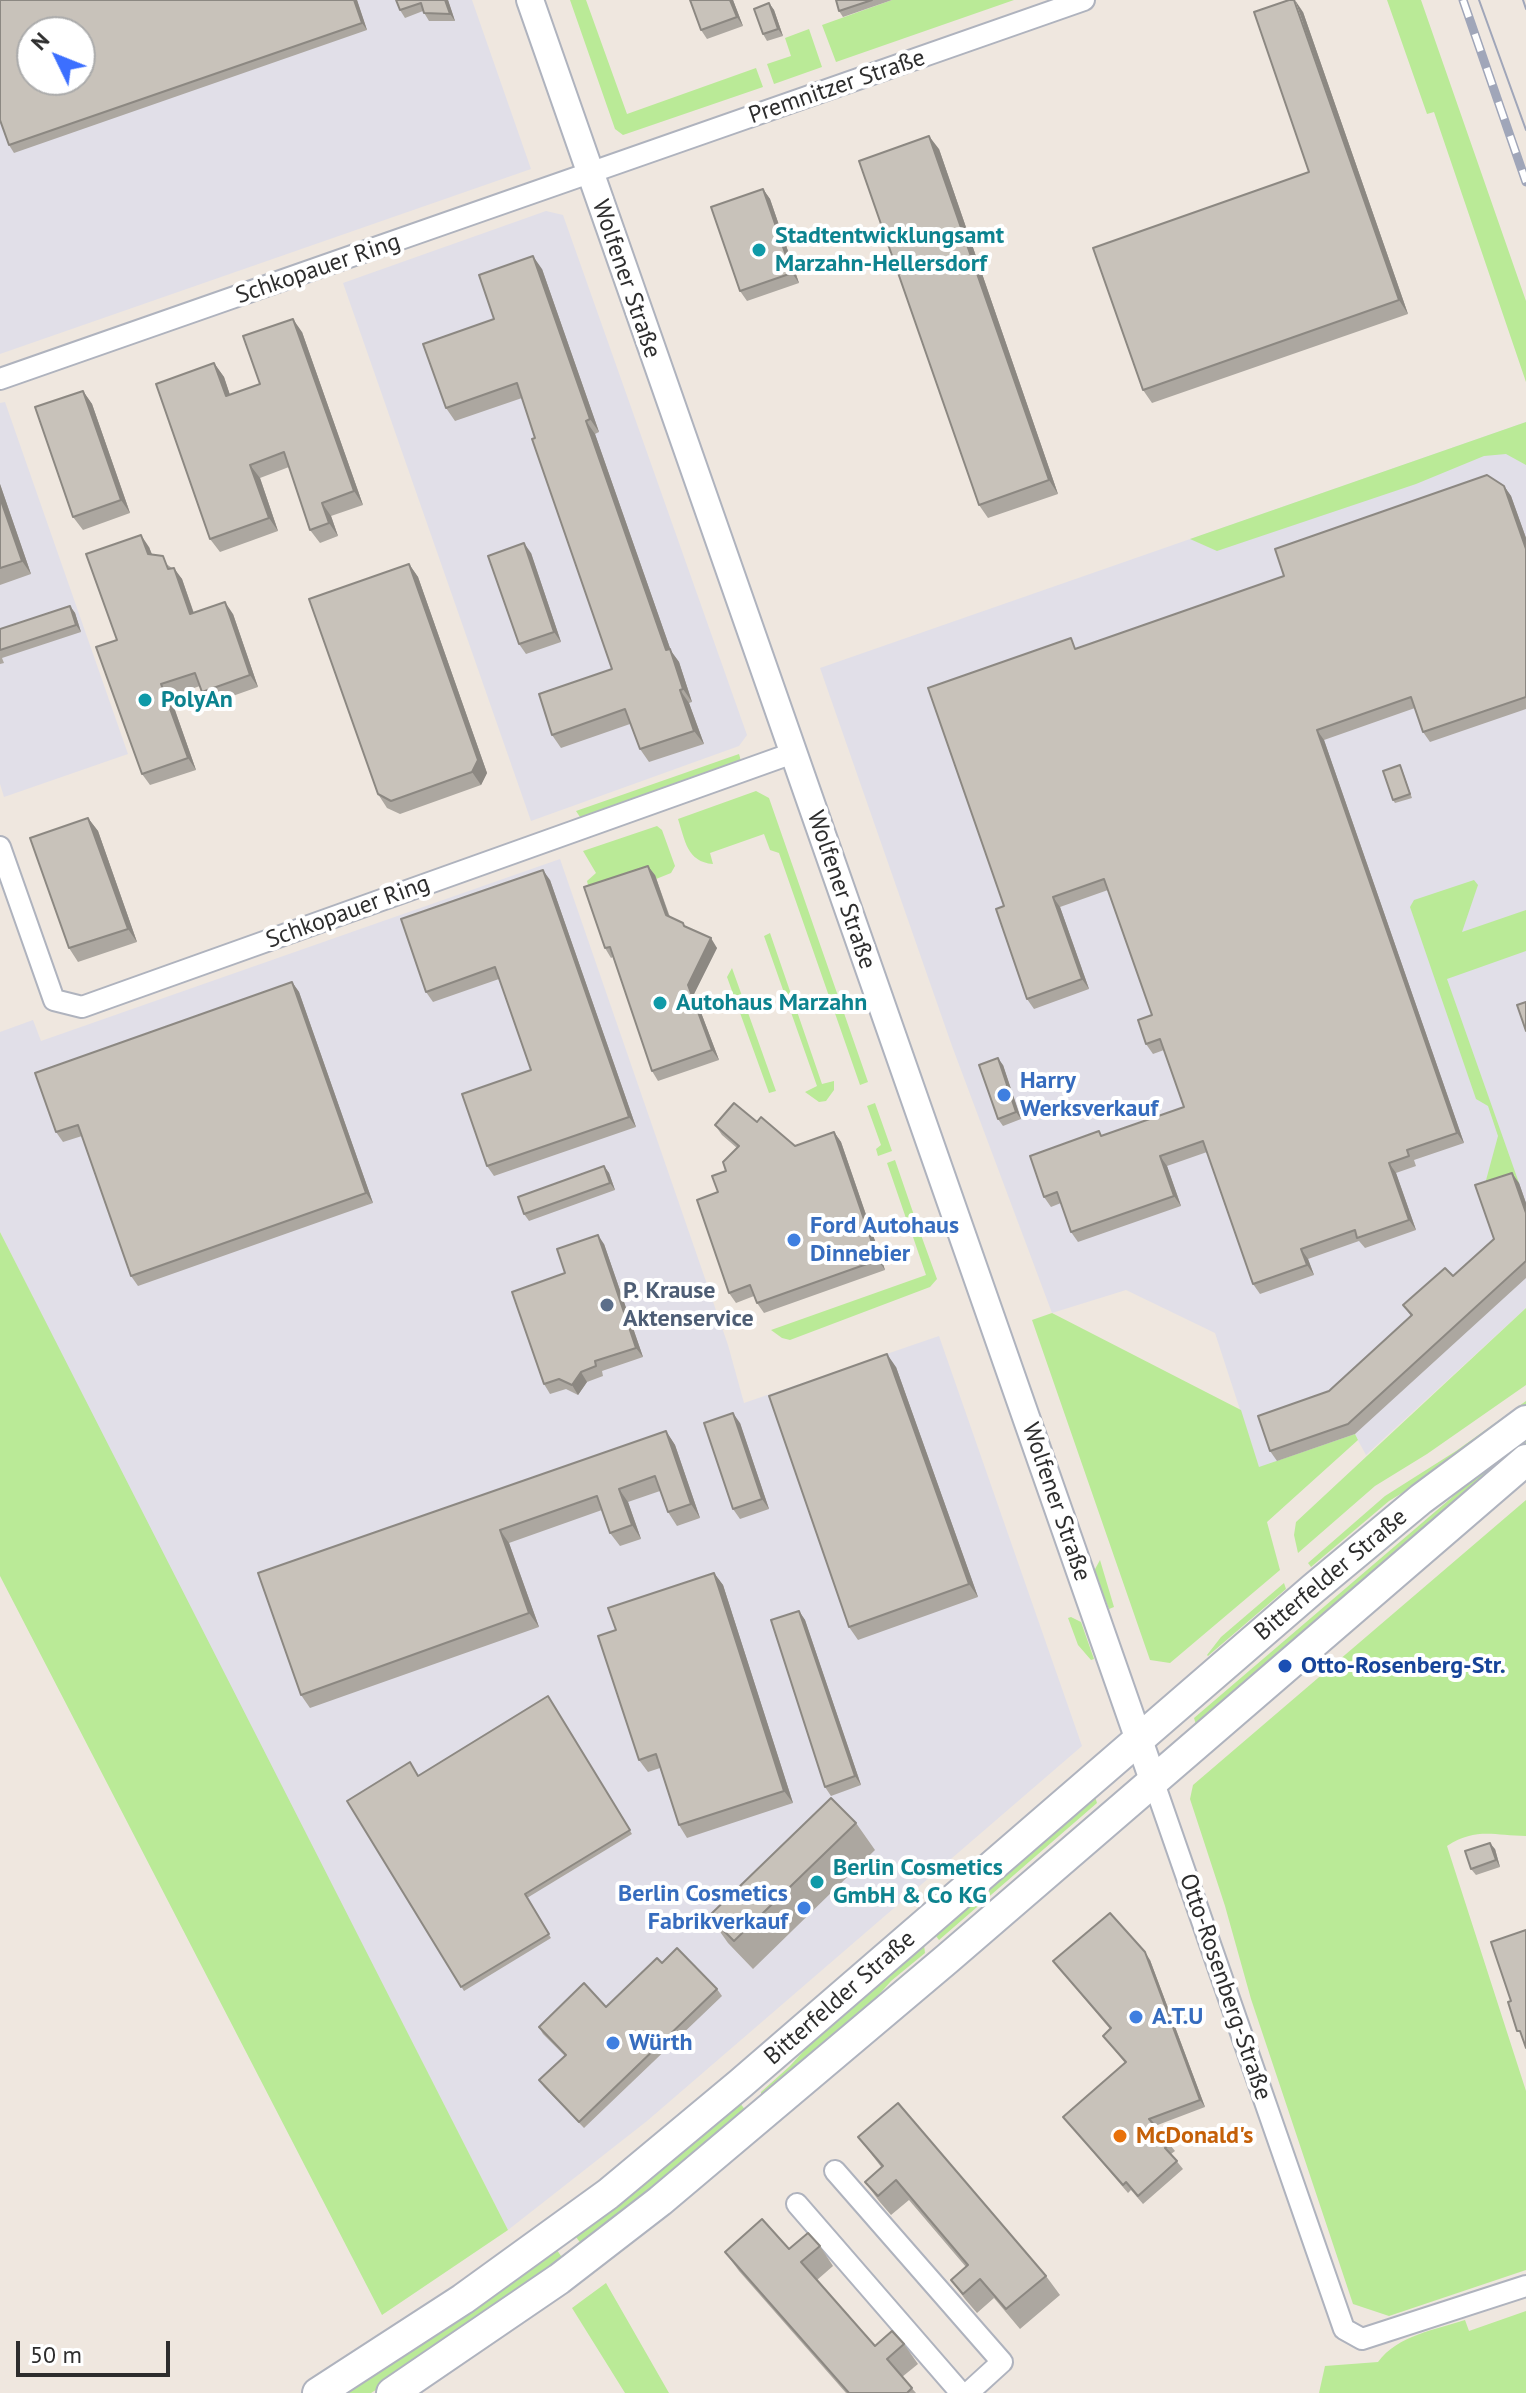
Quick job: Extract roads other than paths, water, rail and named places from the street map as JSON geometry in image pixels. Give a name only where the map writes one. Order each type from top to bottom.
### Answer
[{"type":"main road","name":"Bitterfelder Straße","points":[[318,2393],[463,2299],[608,2194],[1421,1499],[1526,1421]]},
{"type":"main road","name":"Bitterfelder Straße","points":[[392,2393],[619,2235],[924,1978],[1526,1460]]},
{"type":"street","name":"Wolfener Straße","points":[[530,0],[1153,1780]]},
{"type":"street","name":"Premnitzer Straße","points":[[590,174],[1084,0]]},
{"type":"street","name":"Schkopauer Ring","points":[[0,379],[590,174]]},
{"type":"street","name":"Schkopauer Ring","points":[[0,847],[54,1000],[82,1007],[793,753]]},
{"type":"street","name":"Otto-Rosenberg-Straße","points":[[1153,1780],[1344,2329],[1362,2339],[1526,2286]]},
{"type":"street","points":[[835,2171],[1002,2362],[968,2393]]},
{"type":"street","points":[[797,2204],[961,2393]]},
{"type":"tram line","points":[[1479,0],[1526,130]]},
{"type":"tram line","points":[[1523,0],[1526,9]]},
{"type":"railway","points":[[1463,0],[1526,182]]},
{"type":"place","name":"Stadtentwicklungsamt Marzahn-Hellersdorf","points":[[759,250]]},
{"type":"place","name":"PolyAn","points":[[145,700]]},
{"type":"place","name":"Autohaus Marzahn","points":[[660,1003]]},
{"type":"place","name":"Harry Werksverkauf","points":[[1004,1095]]},
{"type":"place","name":"Ford Autohaus Dinnebier","points":[[794,1240]]},
{"type":"place","name":"P. Krause Aktenservice","points":[[607,1305]]},
{"type":"place","name":"Otto-Rosenberg-Str.","points":[[1285,1666]]},
{"type":"place","name":"Berlin Cosmetics GmbH & Co KG","points":[[817,1882]]},
{"type":"place","name":"Berlin Cosmetics Fabrikverkauf","points":[[804,1908]]},
{"type":"place","name":"A.T.U","points":[[1136,2017]]},
{"type":"place","name":"Würth","points":[[613,2043]]},
{"type":"place","name":"McDonald's","points":[[1120,2136]]}]
